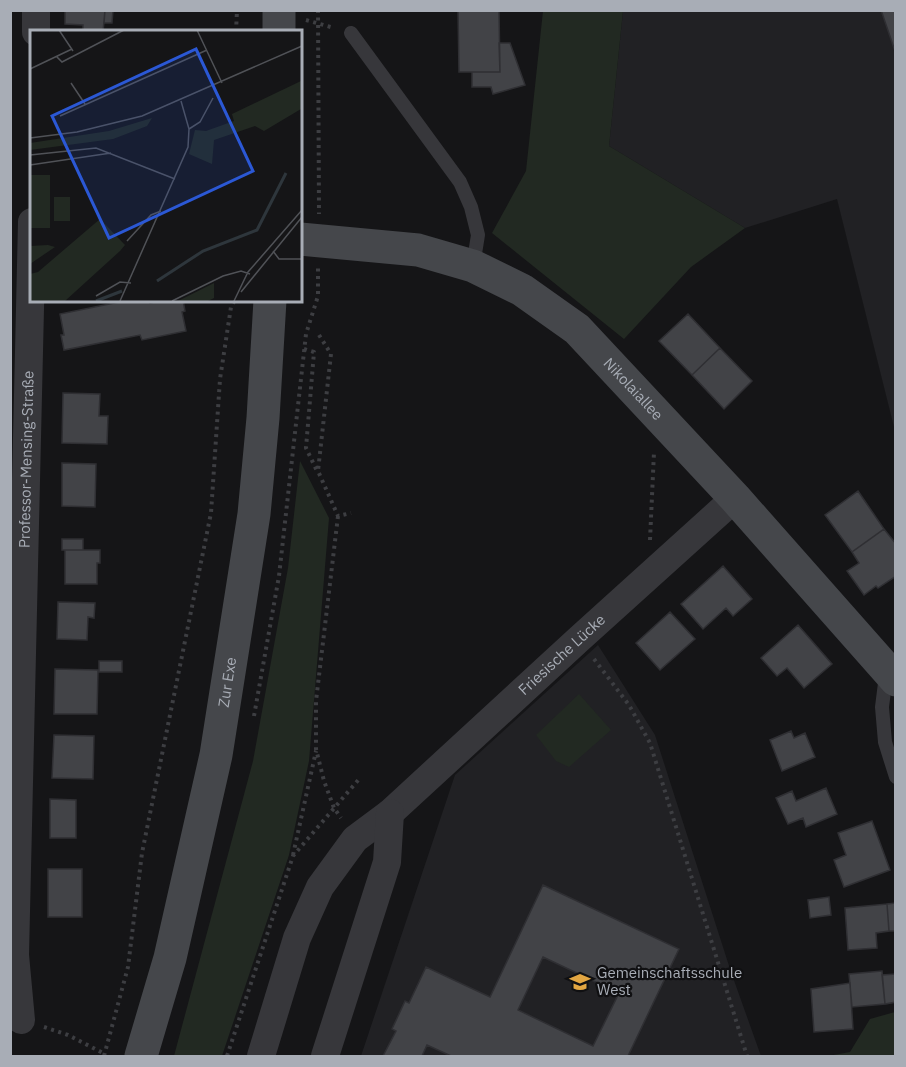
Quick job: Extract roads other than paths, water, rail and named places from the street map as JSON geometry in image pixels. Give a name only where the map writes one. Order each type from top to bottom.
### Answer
[{"type":"main road","name":"Nikolaiallee","points":[[309,240],[418,250],[473,266],[522,290],[577,329],[735,498],[891,675]]},
{"type":"main road","name":"Zur Exe","points":[[141,1056],[170,957],[216,755],[254,514],[270,302]]},
{"type":"street","points":[[36,10],[36,30]]},
{"type":"street","name":"Professor-Mensing-Straße","points":[[21,1020],[15,955],[15,829],[30,293]]},
{"type":"street","name":"Friesische Lücke","points":[[261,1056],[297,938],[320,887],[355,840],[390,813],[735,498]]},
{"type":"street","points":[[325,1056],[387,862],[390,813]]},
{"type":"lane","points":[[351,33],[460,182],[471,207],[478,235],[473,266]]},
{"type":"lane","name":"Nikolaiallee","points":[[891,675],[882,707],[885,742],[896,777]]},
{"type":"place","name":"Gemeinschaftsschule West","points":[[580,982]]}]
